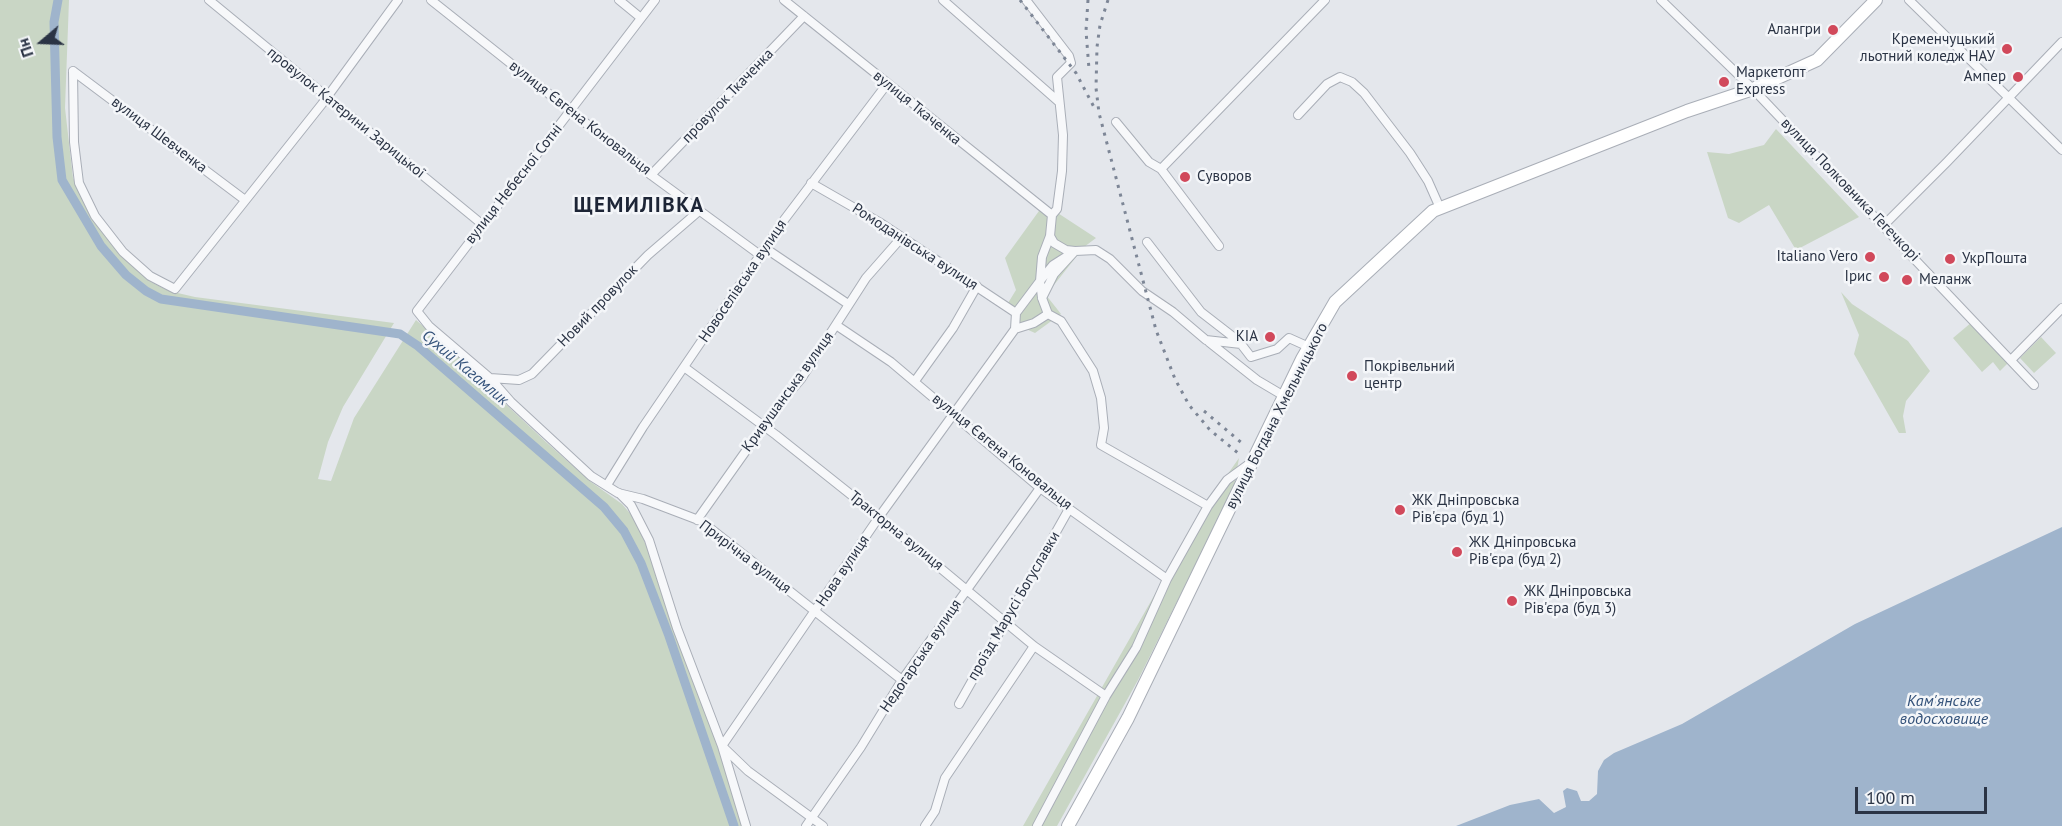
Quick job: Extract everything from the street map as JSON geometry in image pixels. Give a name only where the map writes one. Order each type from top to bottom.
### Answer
[{"type":"main road","name":"вулиця Богдана Хмельницького","points":[[1068,826],[1128,718],[1284,396],[1335,302],[1433,211],[1687,111],[1753,89],[1817,60],[1876,0]]},
{"type":"street","name":"провулок Катерини Зарицької","points":[[209,0],[483,225]]},
{"type":"street","points":[[245,200],[327,97],[398,0]]},
{"type":"street","name":"вулиця Євгена Коновальця","points":[[431,0],[699,211],[848,304]]},
{"type":"street","points":[[619,0],[641,18]]},
{"type":"street","name":"вулиця Небесної Сотні","points":[[417,311],[655,0]]},
{"type":"street","name":"вулиця Ткаченка","points":[[784,0],[1052,214]]},
{"type":"street","points":[[943,0],[1059,102]]},
{"type":"street","points":[[1026,0],[1069,56],[1071,63],[1057,77],[1062,171],[1057,209],[1052,214],[1050,236],[1042,257],[1040,281],[1042,298],[1048,314],[1061,321],[1093,371],[1101,398],[1104,428],[1101,445],[1208,506]]},
{"type":"street","points":[[1161,170],[1325,0]]},
{"type":"street","name":"вулиця Полковника Гегечкорі","points":[[1660,0],[1753,89],[2034,385]]},
{"type":"street","points":[[1909,0],[2062,150]]},
{"type":"street","name":"провулок Ткаченка","points":[[651,175],[804,16]]},
{"type":"street","points":[[1884,225],[2062,42]]},
{"type":"street","name":"вулиця Шевченка","points":[[73,71],[245,200],[175,290],[150,276],[123,252],[95,216],[79,183],[74,142],[73,71]]},
{"type":"street","points":[[1298,115],[1327,84],[1341,77],[1352,82],[1364,93],[1410,153],[1428,182],[1440,208]]},
{"type":"street","name":"Новоселівська вулиця","points":[[607,485],[763,251],[811,183],[887,84]]},
{"type":"street","points":[[1116,122],[1149,162],[1161,170],[1219,246]]},
{"type":"street","name":"Ромоданівська вулиця","points":[[811,183],[902,237],[1016,313]]},
{"type":"street","name":"Новий провулок","points":[[490,378],[519,380],[532,374],[648,255],[699,211]]},
{"type":"street","points":[[1050,236],[1059,247],[1075,251],[1096,250],[1110,259],[1142,291],[1173,312],[1269,388],[1284,396]]},
{"type":"street","name":"Кривушанська вулиця","points":[[698,520],[764,426],[801,379],[848,304],[883,256],[902,237]]},
{"type":"street","points":[[1147,242],[1201,312],[1241,344],[1251,357]]},
{"type":"street","points":[[1048,314],[1034,323],[1015,329],[1016,313],[1040,281],[1053,265],[1075,251]]},
{"type":"street","points":[[1042,298],[1054,274],[1075,251]]},
{"type":"street","points":[[915,381],[953,328],[977,286]]},
{"type":"street","points":[[2011,360],[2062,308]]},
{"type":"street","name":"Прирічна вулиця","points":[[417,311],[429,326],[490,378],[511,402],[591,476],[618,493],[643,499],[698,520],[903,680]]},
{"type":"street","name":"вулиця Євгена Коновальця","points":[[836,325],[915,381],[1040,488],[1167,579]]},
{"type":"street","name":"Нова вулиця","points":[[722,746],[879,517],[1015,329]]},
{"type":"street","points":[[1233,361],[1277,350],[1289,338],[1309,347]]},
{"type":"street","points":[[1206,340],[1241,344]]},
{"type":"street","name":"Тракторна вулиця","points":[[684,367],[764,426],[879,517],[1034,646],[1106,696]]},
{"type":"street","points":[[1037,826],[1106,696],[1136,648],[1167,579],[1208,506],[1227,480],[1252,462]]},
{"type":"street","name":"Недогарська вулиця","points":[[806,826],[861,747],[903,680],[1040,488]]},
{"type":"street","points":[[618,493],[631,505],[649,540],[677,628],[722,746],[746,826]]},
{"type":"street","name":"проїзд Марусі Богуславки","points":[[959,704],[1004,621],[1070,509]]},
{"type":"street","points":[[925,826],[935,811],[945,778],[1034,646]]},
{"type":"street","points":[[722,746],[748,771],[823,826]]},
{"type":"green space","points":[[0,0],[69,0],[65,108],[73,178],[96,223],[149,281],[169,291],[195,297],[394,323],[343,407],[328,442],[318,479],[331,481],[354,418],[416,320],[481,376],[499,398],[546,442],[591,482],[622,504],[634,518],[652,559],[668,613],[701,698],[744,826],[0,826]]},
{"type":"green space","points":[[1776,129],[1859,217],[1796,250],[1769,205],[1739,223],[1728,218],[1707,152],[1729,154],[1764,145]]},
{"type":"green space","points":[[1044,204],[1096,238],[1084,247],[1046,295],[1061,314],[1035,333],[1026,329],[1005,308],[1016,290],[1005,258]]},
{"type":"green space","points":[[1841,292],[1852,304],[1908,341],[1930,371],[1906,401],[1903,416],[1906,433],[1899,433],[1854,354],[1859,335]]},
{"type":"green space","points":[[1972,322],[2008,363],[2000,371],[1993,362],[1982,372],[1953,338]]},
{"type":"green space","points":[[2041,337],[2056,353],[2034,373],[2020,358]]},
{"type":"green space","points":[[1239,458],[1234,487],[1138,680],[1057,826],[1023,826],[1204,508]]},
{"type":"water","name":"Кам'янське водосховище","points":[[2062,527],[2062,826],[1456,826],[1510,805],[1539,799],[1554,813],[1566,807],[1563,791],[1567,788],[1577,791],[1581,801],[1589,801],[1597,794],[1598,771],[1604,760],[1614,753],[1682,724],[1855,624]]},
{"type":"waterway","name":"Сухий Кагамлик","points":[[58,0],[54,22],[57,137],[62,180],[101,246],[126,275],[146,291],[161,299],[400,334],[418,346],[604,507],[624,531],[641,563],[669,636],[734,826]]},
{"type":"railway","points":[[1020,0],[1076,73],[1095,109]]},
{"type":"railway","points":[[1088,0],[1086,31],[1089,69]]},
{"type":"railway","points":[[1108,0],[1100,25],[1097,47],[1096,88],[1099,113],[1156,330],[1175,379],[1189,405],[1210,430],[1238,453]]},
{"type":"railway","points":[[1204,411],[1243,444]]},
{"type":"place","name":"Алангри","points":[[1833,30]]},
{"type":"place","name":"Кременчуцький льотний коледж НАУ","points":[[2007,49]]},
{"type":"place","name":"Ампер","points":[[2018,77]]},
{"type":"place","name":"Маркетопт Express","points":[[1724,82]]},
{"type":"place","name":"Суворов","points":[[1185,177]]},
{"type":"place","name":"Italiano Vero","points":[[1870,257]]},
{"type":"place","name":"УкрПошта","points":[[1950,259]]},
{"type":"place","name":"Ірис","points":[[1884,277]]},
{"type":"place","name":"Меланж","points":[[1907,280]]},
{"type":"place","name":"KIA","points":[[1270,337]]},
{"type":"place","name":"Покрівельний центр","points":[[1352,376]]},
{"type":"place","name":"ЖК Дніпровська Рів'єра (буд 1)","points":[[1400,510]]},
{"type":"place","name":"ЖК Дніпровська Рів'єра (буд 2)","points":[[1457,552]]},
{"type":"place","name":"ЖК Дніпровська Рів'єра (буд 3)","points":[[1512,601]]},
{"type":"district","name":"ЩЕМИЛІВКА","points":[[639,206]]}]
